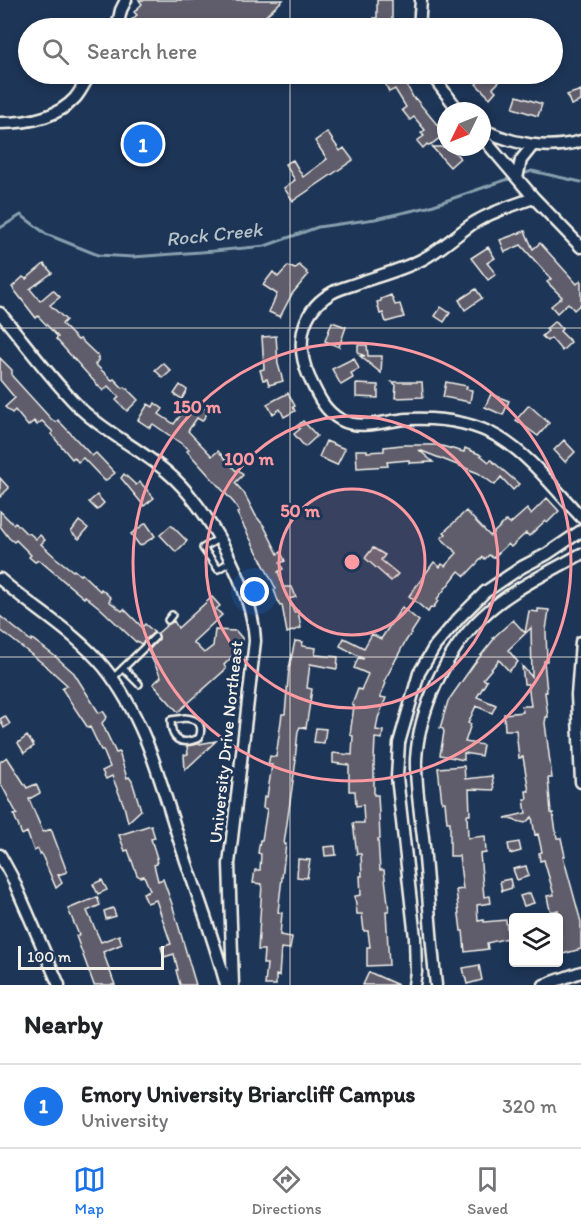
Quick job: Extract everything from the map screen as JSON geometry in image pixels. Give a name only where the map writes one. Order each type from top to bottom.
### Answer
[{"type":"street","points":[[119,18],[126,0]]},
{"type":"street","points":[[420,18],[421,0]]},
{"type":"street","points":[[0,123],[31,120],[59,111],[75,98],[84,84]]},
{"type":"street","points":[[439,84],[452,102]]},
{"type":"street","points":[[491,133],[533,145],[563,145],[581,141]]},
{"type":"street","points":[[517,178],[521,160],[533,145]]},
{"type":"street","points":[[491,148],[534,198],[581,247]]},
{"type":"street","points":[[534,198],[483,218],[440,249],[414,263],[329,294],[312,310],[304,324],[301,333],[302,354],[318,397],[337,418],[358,425],[409,419],[439,420],[482,429],[502,438],[528,458],[581,517]]},
{"type":"street","name":"University Drive Northeast","points":[[0,313],[80,408],[104,428],[152,460],[178,483],[198,507],[218,539],[250,607],[255,641],[230,847],[233,985]]},
{"type":"street","points":[[414,985],[417,972],[415,938],[397,777],[399,743],[419,673],[430,654],[459,618],[485,592],[581,531]]},
{"type":"street","points":[[555,549],[562,565]]},
{"type":"street","points":[[436,985],[422,816],[417,785],[416,758],[422,720],[438,679],[455,651],[481,618],[512,594],[581,554]]},
{"type":"street","points":[[0,579],[76,639],[95,658],[112,678],[141,727],[226,985]]},
{"type":"street","points":[[581,642],[577,695],[581,782]]},
{"type":"street","points":[[430,654],[447,664]]},
{"type":"street","points":[[398,786],[417,785]]},
{"type":"street","points":[[0,855],[12,877],[59,985]]},
{"type":"street","points":[[417,972],[434,972]]},
{"type":"street","points":[[544,985],[581,972]]},
{"type":"lane","points":[[218,539],[203,548],[218,569],[230,562]]},
{"type":"lane","points":[[168,620],[172,615]]},
{"type":"lane","points":[[112,678],[155,637]]},
{"type":"lane","points":[[123,668],[139,684]]},
{"type":"lane","points":[[194,719],[200,724],[202,731],[200,738],[192,741],[176,739],[171,732],[171,720],[194,719]]},
{"type":"building","points":[[139,0],[283,0],[263,18],[134,18],[137,15],[134,12],[142,4]]},
{"type":"building","points":[[377,0],[392,0],[392,18],[377,18]]},
{"type":"building","points":[[385,84],[406,84],[414,99],[437,124],[437,140],[429,146],[427,144],[423,148],[417,141],[424,136],[421,133],[425,130],[414,117],[410,120],[402,110],[406,107],[395,89],[389,92]]},
{"type":"building","points":[[476,84],[497,84],[493,88],[496,91],[490,98]]},
{"type":"building","points":[[581,90],[581,101],[571,105],[567,95]]},
{"type":"building","points":[[517,96],[542,104],[538,116],[513,108]]},
{"type":"building","points":[[327,132],[340,151],[344,148],[353,160],[293,201],[284,188],[295,180],[285,164],[293,160],[303,177],[327,159],[315,141]]},
{"type":"building","points":[[440,156],[458,156],[460,158],[450,167]]},
{"type":"building","points":[[525,231],[533,249],[540,243],[577,284],[581,280],[581,304],[574,310],[568,303],[557,313],[551,306],[562,297],[547,282],[551,279],[521,245],[505,252],[500,240]]},
{"type":"building","points":[[488,247],[495,258],[487,263],[496,274],[488,280],[471,258]]},
{"type":"building","points":[[44,264],[52,273],[30,289],[40,301],[53,290],[60,297],[50,305],[66,320],[62,324],[99,357],[95,364],[138,400],[127,411],[116,400],[119,397],[108,386],[103,391],[56,339],[58,337],[38,316],[36,318],[12,287]]},
{"type":"building","points":[[299,265],[308,275],[292,294],[280,317],[269,312],[277,294],[263,285],[273,272],[278,277],[288,266],[295,269]]},
{"type":"building","points":[[476,289],[482,298],[465,310],[459,300]]},
{"type":"building","points":[[391,295],[395,305],[400,304],[404,317],[386,322],[383,313],[380,314],[377,302]]},
{"type":"building","points":[[441,307],[450,313],[444,322],[435,316]]},
{"type":"building","points":[[555,321],[562,329],[560,331],[571,342],[562,351],[551,338],[547,341],[542,336]]},
{"type":"building","points":[[332,322],[346,327],[339,347],[325,341]]},
{"type":"building","points":[[276,336],[278,364],[283,381],[269,385],[267,379],[263,380],[260,370],[264,369],[262,337]]},
{"type":"building","points":[[358,345],[367,345],[368,356],[382,356],[381,373],[360,356],[365,356],[358,353]]},
{"type":"building","points":[[0,358],[12,370],[12,376],[52,420],[56,422],[58,420],[92,456],[96,453],[115,473],[105,481],[83,458],[78,462],[74,457],[72,459],[51,434],[53,432],[42,421],[37,425],[34,421],[28,426],[15,410],[12,413],[5,407],[15,398],[0,380]]},
{"type":"building","points":[[354,358],[359,369],[351,373],[353,378],[341,385],[332,369]]},
{"type":"building","points":[[163,363],[171,371],[163,378],[155,370]]},
{"type":"building","points":[[392,382],[422,382],[423,397],[395,398],[396,385]]},
{"type":"building","points":[[446,382],[467,386],[466,389],[472,390],[470,402],[443,397]]},
{"type":"building","points":[[356,384],[378,385],[378,398],[356,397]]},
{"type":"building","points":[[180,385],[187,390],[182,399],[174,394]]},
{"type":"building","points":[[288,393],[295,406],[293,407],[295,411],[284,417],[280,409],[273,414],[267,404]]},
{"type":"building","points":[[491,394],[509,401],[503,415],[485,407]]},
{"type":"building","points":[[155,403],[163,409],[159,414],[174,424],[182,413],[187,417],[197,403],[209,411],[202,421],[197,418],[188,431],[212,456],[218,451],[236,471],[238,469],[243,475],[235,483],[244,493],[264,526],[278,554],[281,552],[285,561],[280,563],[283,569],[278,572],[283,587],[292,587],[296,597],[289,599],[294,612],[298,611],[301,628],[287,633],[282,605],[280,606],[274,590],[276,589],[234,503],[187,451],[189,449],[153,424],[150,428],[138,420],[148,404],[153,407]]},
{"type":"building","points":[[529,405],[549,423],[538,436],[516,420]]},
{"type":"building","points":[[303,421],[317,436],[305,447],[294,434],[300,429],[297,426]]},
{"type":"building","points":[[564,440],[575,452],[565,462],[554,450]]},
{"type":"building","points":[[326,441],[345,449],[337,465],[319,457]]},
{"type":"building","points":[[438,445],[464,452],[465,448],[479,454],[489,462],[491,460],[519,484],[513,490],[501,477],[495,485],[478,473],[419,450],[433,462],[409,463],[409,460],[387,462],[388,466],[357,468],[356,450],[384,451],[384,447]]},
{"type":"building","points":[[124,474],[136,485],[140,482],[154,498],[144,506],[121,478]]},
{"type":"building","points":[[0,478],[9,488],[0,497]]},
{"type":"building","points":[[97,495],[104,503],[97,510],[89,502]]},
{"type":"building","points":[[547,498],[559,511],[547,523],[545,521],[529,536],[526,533],[511,547],[508,544],[493,558],[489,555],[485,559],[483,557],[465,576],[459,571],[428,612],[409,596],[434,562],[440,567],[442,564],[445,566],[457,553],[441,538],[446,534],[444,532],[466,511],[490,536],[506,521],[510,524],[527,509],[531,514]]},
{"type":"building","points":[[0,511],[27,534],[29,533],[36,539],[40,535],[45,540],[41,544],[56,558],[73,571],[82,574],[100,591],[101,589],[111,598],[109,601],[122,611],[124,609],[142,627],[145,624],[154,632],[141,644],[136,642],[100,608],[85,596],[84,598],[39,560],[35,562],[16,540],[14,542],[9,538],[0,526]]},
{"type":"building","points":[[79,521],[88,528],[79,539],[71,532]]},
{"type":"building","points":[[146,523],[155,536],[140,546],[131,534]]},
{"type":"building","points":[[171,525],[187,541],[176,552],[160,535]]},
{"type":"building","points":[[373,548],[385,555],[381,560],[398,574],[391,581],[365,558]]},
{"type":"building","points":[[212,597],[220,606],[216,609],[222,615],[193,642],[204,653],[213,646],[215,630],[236,631],[242,638],[241,654],[235,654],[224,665],[226,669],[178,712],[153,684],[161,677],[148,651],[159,639],[158,633],[167,625],[174,621],[178,628]]},
{"type":"building","points":[[402,607],[419,621],[384,682],[386,683],[380,697],[386,698],[376,730],[383,731],[382,739],[375,738],[374,760],[374,795],[378,795],[380,870],[384,870],[389,911],[386,911],[389,965],[367,966],[367,947],[370,947],[368,931],[364,931],[362,914],[357,914],[355,896],[361,895],[360,876],[362,876],[361,854],[357,854],[353,823],[364,823],[363,805],[356,806],[355,791],[349,791],[349,765],[333,763],[333,753],[352,755],[353,736],[350,735],[354,706],[352,705],[358,689],[361,690],[368,674],[354,668],[358,658],[364,659],[340,646],[344,638],[364,648],[372,634],[381,639]]},
{"type":"building","points":[[538,609],[549,610],[546,630],[547,661],[544,661],[548,717],[545,723],[552,778],[548,778],[551,813],[553,813],[557,838],[561,838],[565,856],[563,856],[581,922],[581,949],[563,954],[563,913],[558,913],[558,910],[551,912],[549,906],[547,896],[554,895],[544,860],[540,861],[539,853],[542,852],[538,834],[535,835],[532,817],[525,823],[505,818],[526,813],[524,799],[527,799],[526,791],[529,791],[523,757],[519,758],[516,730],[505,730],[504,714],[523,712],[522,706],[531,706],[528,684],[524,684],[522,666],[532,677],[531,628],[508,650],[518,662],[509,671],[499,660],[483,679],[487,681],[477,697],[496,705],[492,713],[476,706],[468,723],[471,724],[465,742],[483,745],[481,756],[464,753],[464,760],[440,755],[444,732],[440,728],[448,701],[493,638],[513,620],[525,633],[529,611],[538,612]]},
{"type":"building","points":[[0,616],[74,673],[99,713],[103,711],[107,717],[102,723],[116,753],[119,752],[127,778],[129,777],[132,781],[141,810],[128,822],[112,776],[106,779],[102,771],[110,767],[103,750],[90,727],[88,728],[62,689],[67,685],[0,630]]},
{"type":"building","points":[[295,641],[303,642],[302,646],[316,648],[315,655],[338,657],[337,669],[310,664],[307,688],[312,689],[306,728],[300,727],[298,731],[278,912],[282,913],[280,935],[292,937],[290,949],[281,948],[276,985],[265,985],[267,964],[263,964],[264,950],[258,950],[262,884],[253,883],[255,870],[260,870],[261,854],[258,853],[267,809],[263,808],[264,797],[267,797],[272,765],[268,765],[270,756],[276,757],[282,714],[285,714],[289,668]]},
{"type":"building","points":[[5,716],[10,724],[4,728],[0,719]]},
{"type":"building","points":[[316,728],[326,729],[324,743],[314,742]]},
{"type":"building","points":[[27,736],[34,746],[24,753],[18,743]]},
{"type":"building","points":[[216,741],[185,770],[184,755],[188,754],[187,746]]},
{"type":"building","points":[[7,757],[27,788],[36,784],[40,793],[29,799],[43,832],[51,829],[67,872],[58,875],[62,883],[56,888],[41,853],[38,849],[34,851],[27,832],[22,835],[14,815],[17,814],[0,782],[0,762]]},
{"type":"building","points":[[464,766],[465,779],[492,776],[494,790],[469,789],[468,838],[485,836],[486,853],[480,854],[484,897],[490,896],[491,903],[477,905],[478,921],[506,920],[508,938],[487,943],[488,949],[465,952],[456,890],[463,889],[459,856],[450,856],[450,822],[447,822],[445,802],[442,802],[438,768]]},
{"type":"building","points":[[151,825],[155,838],[151,839],[157,858],[157,864],[154,865],[158,881],[163,879],[196,985],[180,985],[174,954],[164,957],[161,947],[171,944],[156,900],[147,903],[143,893],[150,890],[144,876],[137,875],[128,850],[125,851],[119,835]]},
{"type":"building","points":[[519,842],[521,851],[510,854],[508,844]]},
{"type":"building","points":[[335,846],[336,855],[325,856],[324,847]]},
{"type":"building","points":[[298,859],[310,860],[307,878],[297,877]]},
{"type":"building","points":[[526,866],[529,876],[517,880],[513,869]]},
{"type":"building","points":[[510,879],[512,888],[502,891],[500,881]]},
{"type":"building","points":[[102,880],[107,890],[98,894],[93,884]]},
{"type":"building","points":[[530,893],[534,903],[524,906],[520,896]]},
{"type":"building","points":[[97,897],[100,905],[87,911],[101,942],[119,935],[122,944],[103,952],[115,985],[94,985],[76,936],[79,935],[68,909]]},
{"type":"building","points":[[113,908],[116,916],[106,919],[104,911]]},
{"type":"building","points":[[479,965],[482,980],[467,984],[463,968]]},
{"type":"building","points":[[369,972],[398,985],[363,985]]},
{"type":"waterway","name":"Rock Creek","points":[[523,174],[532,171],[581,182]]},
{"type":"waterway","name":"Rock Creek","points":[[0,228],[21,215],[46,234],[98,255],[133,257],[214,251],[265,246],[318,227],[375,219],[428,207],[508,179]]},
{"type":"place","name":"Emory University Briarcliff Campus","points":[[143,144]]}]
